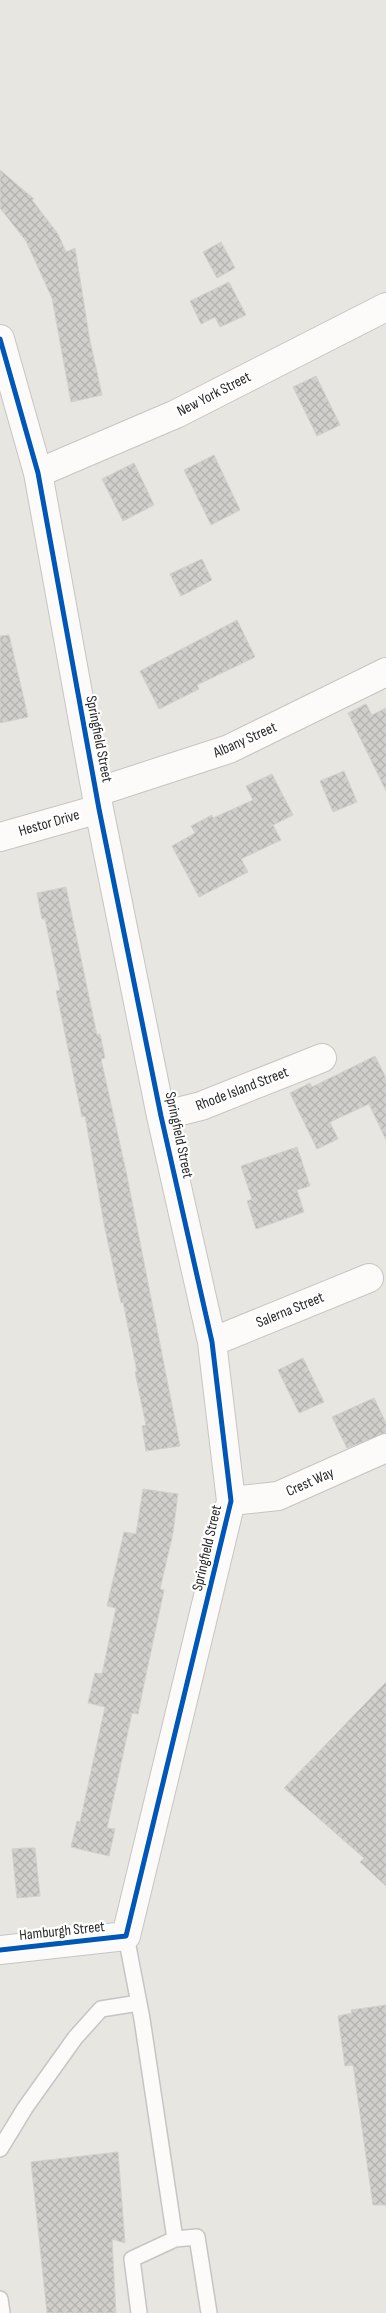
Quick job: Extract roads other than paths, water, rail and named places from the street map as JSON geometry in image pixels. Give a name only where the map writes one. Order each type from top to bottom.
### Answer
[{"type":"street","name":"New York Street","points":[[38,473],[176,414],[386,307]]},
{"type":"street","name":"Springfield Street","points":[[0,339],[38,473],[98,801],[161,1116],[212,1342],[231,1502],[126,1936]]},
{"type":"street","name":"Albany Street","points":[[98,801],[229,749],[386,672]]},
{"type":"street","name":"Hestor Drive","points":[[0,837],[98,801]]},
{"type":"street","name":"Rhode Island Street","points":[[161,1116],[201,1106],[322,1058]]},
{"type":"street","name":"Salerna Street","points":[[212,1342],[369,1278]]},
{"type":"street","name":"Crest Way","points":[[231,1502],[278,1496],[386,1448]]},
{"type":"street","name":"Hamburgh Street","points":[[0,1950],[126,1936]]},
{"type":"lane","points":[[126,1936],[139,2003],[175,2239]]},
{"type":"lane","points":[[0,2149],[5,2134],[75,2038],[101,2009],[139,2003]]},
{"type":"lane","points":[[139,2313],[132,2259],[175,2239],[197,2237],[209,2313]]},
{"type":"lane","points":[[0,2299],[2,2313]]}]
